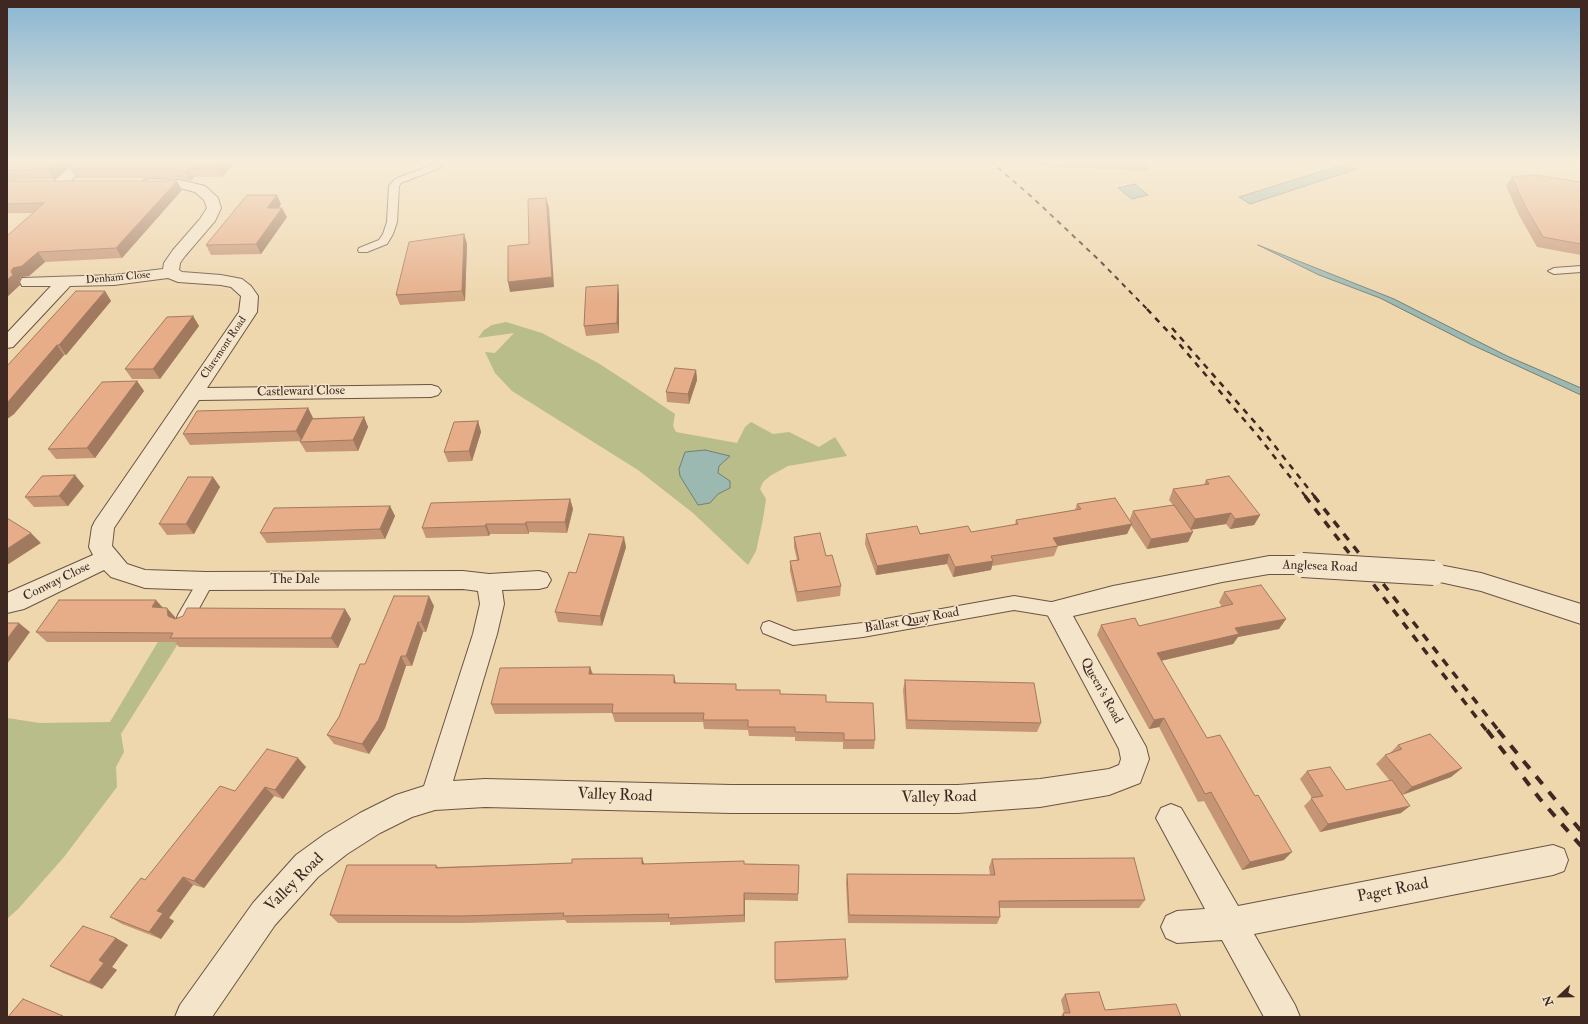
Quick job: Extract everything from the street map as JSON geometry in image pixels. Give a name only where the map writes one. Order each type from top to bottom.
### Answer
[{"type":"street","points":[[170,272],[172,263],[213,209]]},
{"type":"street","name":"Denham Close","points":[[28,282],[114,280],[146,277],[170,272]]},
{"type":"street","name":"Claremont Road","points":[[107,558],[100,547],[102,527],[248,312],[250,296],[236,283],[222,280],[178,277],[170,272]]},
{"type":"street","points":[[7,343],[66,281]]},
{"type":"street","name":"Castleward Close","points":[[193,394],[406,398],[431,391]]},
{"type":"street","name":"The Dale","points":[[107,558],[119,571],[145,579],[206,581],[463,580],[489,583],[500,581],[539,580]]},
{"type":"street","name":"Conway Close","points":[[7,603],[16,602],[107,558]]},
{"type":"street","name":"Anglesea Road","points":[[1057,610],[1113,596],[1222,573],[1269,565],[1302,565],[1434,573],[1481,582],[1581,614]]},
{"type":"street","points":[[435,796],[452,736],[485,634],[492,604],[489,583]]},
{"type":"street","name":"Queen's Road","points":[[1057,610],[1132,747],[1135,760],[1130,774]]},
{"type":"street","name":"Valley Road","points":[[192,1017],[264,914],[307,866],[336,844],[370,823],[406,805],[435,796],[485,793],[731,799],[958,799],[1047,792],[1109,782],[1130,774]]},
{"type":"street","points":[[1171,818],[1232,923],[1283,1017]]},
{"type":"street","name":"Paget Road","points":[[1232,923],[1553,860]]},
{"type":"street","points":[[1177,927],[1232,923]]},
{"type":"lane","points":[[363,250],[383,242],[388,234],[392,222],[393,209]]},
{"type":"lane","points":[[1554,270],[1581,269]]},
{"type":"lane","points":[[184,620],[206,581]]},
{"type":"lane","name":"Ballast Quay Road","points":[[769,628],[793,638],[863,630],[1014,603],[1057,610]]},
{"type":"green space","points":[[506,322],[542,333],[598,363],[629,383],[675,414],[673,426],[676,432],[737,443],[745,427],[751,422],[773,434],[789,432],[819,447],[835,437],[847,456],[788,466],[770,476],[763,482],[760,489],[766,499],[763,519],[756,551],[748,565],[693,513],[638,470],[512,391],[495,373],[485,352],[495,353],[514,333],[478,338],[484,330],[492,325]]},
{"type":"green space","points":[[171,620],[193,620],[121,734],[124,752],[116,767],[117,787],[64,857],[19,908],[7,919],[7,718],[40,723],[110,722]]},
{"type":"water","points":[[1258,245],[1394,299],[1507,356],[1581,388],[1581,395],[1470,344],[1380,298],[1319,275]]},
{"type":"water","points":[[705,450],[730,456],[719,466],[718,473],[730,481],[730,488],[718,494],[710,503],[698,505],[680,476],[679,469],[685,452]]},
{"type":"building","points":[[38,209],[152,209],[116,248],[38,252],[22,266],[13,268],[11,271],[13,275],[7,280],[7,236]]},
{"type":"building","points":[[236,209],[281,209],[256,244],[206,245]]},
{"type":"building","points":[[528,209],[547,209],[552,277],[508,282],[508,246],[529,244]]},
{"type":"building","points":[[1527,209],[1581,209],[1581,244],[1543,237]]},
{"type":"building","points":[[464,234],[462,291],[396,295],[409,242]]},
{"type":"building","points":[[618,285],[617,323],[584,326],[586,287]]},
{"type":"building","points":[[76,291],[105,291],[7,403],[7,366]]},
{"type":"building","points":[[193,316],[153,369],[125,369],[167,317]]},
{"type":"building","points":[[675,368],[696,370],[688,394],[666,392]]},
{"type":"building","points":[[137,381],[87,448],[48,449],[102,382]]},
{"type":"building","points":[[308,408],[296,431],[183,434],[197,411]]},
{"type":"building","points":[[364,417],[353,440],[300,442],[312,419]]},
{"type":"building","points":[[478,421],[469,451],[444,452],[454,422]]},
{"type":"building","points":[[75,475],[59,496],[25,497],[42,476]]},
{"type":"building","points":[[1229,476],[1260,515],[1235,519],[1231,513],[1195,519],[1173,489],[1209,484],[1206,480]]},
{"type":"building","points":[[188,477],[213,477],[186,524],[159,524]]},
{"type":"building","points":[[1115,498],[1132,524],[1053,538],[1058,546],[991,556],[993,561],[955,567],[949,554],[877,566],[866,534],[917,526],[920,534],[968,526],[971,532],[1018,524],[1016,520],[1081,509],[1077,504]]},
{"type":"building","points":[[570,499],[565,522],[526,522],[525,524],[486,524],[485,526],[422,528],[431,503]]},
{"type":"building","points":[[1174,505],[1193,532],[1151,539],[1133,511]]},
{"type":"building","points":[[390,506],[380,529],[260,533],[274,508]]},
{"type":"building","points":[[7,518],[31,533],[7,549]]},
{"type":"building","points":[[820,533],[826,556],[832,555],[841,586],[797,592],[790,561],[799,560],[794,537]]},
{"type":"building","points":[[589,534],[624,537],[600,616],[555,612],[569,572],[576,573]]},
{"type":"building","points":[[1261,585],[1286,619],[1235,628],[1239,634],[1157,653],[1207,738],[1220,735],[1255,796],[1258,795],[1292,852],[1250,862],[1211,792],[1205,794],[1164,718],[1154,720],[1101,625],[1135,618],[1139,626],[1233,604],[1224,592]]},
{"type":"building","points":[[394,596],[429,596],[421,622],[418,622],[406,656],[401,656],[379,719],[362,744],[327,735],[339,717],[360,664],[365,664]]},
{"type":"building","points":[[59,600],[156,600],[152,607],[167,608],[168,616],[175,619],[183,616],[187,608],[345,609],[331,638],[170,638],[173,633],[36,632]]},
{"type":"building","points":[[7,623],[19,623],[7,639]]},
{"type":"building","points":[[590,667],[589,674],[674,675],[674,683],[736,684],[736,690],[780,690],[780,694],[826,695],[826,702],[873,703],[875,740],[844,740],[844,733],[795,732],[795,727],[748,727],[748,720],[703,720],[704,713],[612,713],[613,704],[491,704],[500,668]]},
{"type":"building","points":[[905,680],[1034,683],[1041,723],[907,720]]},
{"type":"building","points":[[1430,734],[1462,768],[1412,787],[1385,755],[1402,749],[1398,745]]},
{"type":"building","points":[[267,749],[298,758],[275,790],[265,787],[194,881],[183,877],[157,911],[163,913],[149,932],[110,917],[141,878],[145,880],[220,786],[235,791]]},
{"type":"building","points":[[1330,767],[1346,790],[1392,780],[1410,806],[1328,824],[1311,798],[1323,796],[1307,771]]},
{"type":"building","points":[[642,858],[642,864],[744,861],[744,864],[799,865],[798,894],[744,893],[744,915],[668,918],[669,914],[563,916],[564,913],[461,916],[330,915],[347,865],[436,865],[436,868],[572,863],[572,859]]},
{"type":"building","points":[[1134,858],[1145,900],[999,901],[1000,917],[849,915],[847,874],[995,875],[992,859]]},
{"type":"building","points":[[83,926],[116,938],[99,960],[104,963],[89,982],[50,966]]},
{"type":"building","points":[[845,939],[848,977],[775,980],[775,942]]},
{"type":"building","points":[[1099,992],[1105,1010],[1176,1004],[1181,1017],[1064,1017],[1063,1013],[1070,1013],[1065,994]]},
{"type":"building","points":[[23,999],[63,1016],[8,1017]]},
{"type":"railway","points":[[1044,209],[1100,261],[1148,310]]},
{"type":"railway","points":[[1147,309],[1175,339],[1258,436],[1306,497]]},
{"type":"railway","points":[[1172,328],[1267,436],[1315,497]]},
{"type":"railway","points":[[1305,496],[1487,731]]},
{"type":"railway","points":[[1314,496],[1499,731]]},
{"type":"railway","points":[[1487,730],[1540,799],[1581,846]]},
{"type":"railway","points":[[1498,730],[1581,831]]}]
